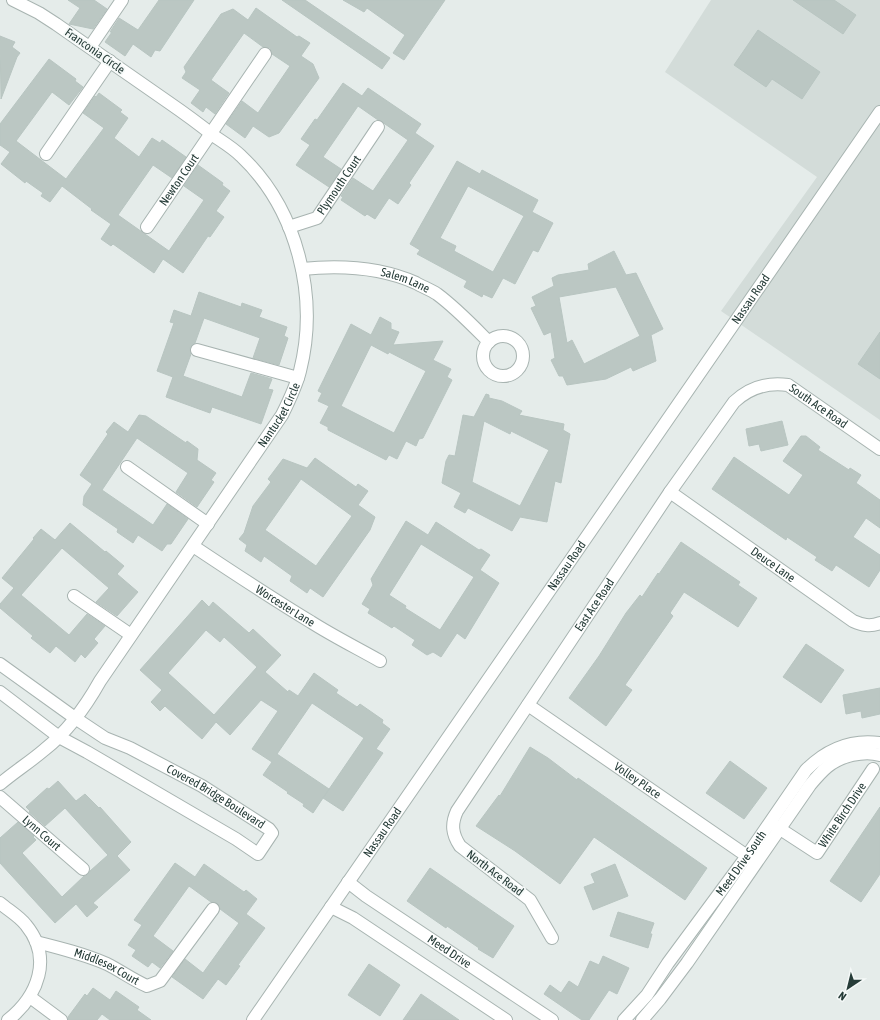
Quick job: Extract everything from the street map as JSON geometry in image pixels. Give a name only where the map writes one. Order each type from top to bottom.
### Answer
[{"type":"street","name":"Franconia Circle","points":[[13,0],[39,12],[174,106]]},
{"type":"street","points":[[90,47],[122,0]]},
{"type":"street","name":"Newton Court","points":[[147,227],[265,54]]},
{"type":"street","points":[[46,154],[110,61]]},
{"type":"street","name":"Nantucket Circle","points":[[0,784],[59,737],[84,706],[282,415],[293,394],[298,378],[305,350],[307,329],[306,299],[302,269],[289,227],[266,184],[240,155],[174,106]]},
{"type":"street","name":"Nassau Road","points":[[253,1020],[880,112]]},
{"type":"street","name":"Plymouth Court","points":[[289,227],[317,218],[378,127]]},
{"type":"street","name":"Salem Lane","points":[[302,269],[320,267],[348,267],[377,271],[404,278],[437,294],[489,342]]},
{"type":"street","points":[[197,350],[298,378]]},
{"type":"street","name":"South Ace Road","points":[[750,390],[768,384],[788,385],[880,449]]},
{"type":"street","name":"East Ace Road","points":[[452,828],[453,819],[457,811],[670,492],[734,402],[741,395],[750,390]]},
{"type":"street","points":[[127,467],[208,524]]},
{"type":"street","name":"Deuce Lane","points":[[670,492],[852,621],[861,625],[870,626],[880,623]]},
{"type":"street","name":"Worcester Lane","points":[[193,546],[251,585],[311,622],[380,661]]},
{"type":"street","points":[[74,596],[131,635]]},
{"type":"street","name":"Covered Bridge Boulevard","points":[[0,664],[105,738],[130,748],[202,786],[269,829],[272,833],[258,854],[236,839],[59,737],[0,692]]},
{"type":"street","name":"Volley Place","points":[[528,705],[746,856]]},
{"type":"street","name":"Meed Drive South","points":[[624,1020],[647,995],[668,962],[746,856],[806,770],[829,751],[848,745],[870,742],[880,743]]},
{"type":"street","name":"Meed Drive South","points":[[642,1020],[687,963],[810,785],[827,766],[846,756],[872,753],[880,755]]},
{"type":"street","name":"White Birch Drive","points":[[769,822],[817,853],[873,768]]},
{"type":"street","name":"Lynn Court","points":[[0,797],[83,869]]},
{"type":"street","name":"North Ace Road","points":[[452,828],[454,838],[460,846],[530,900],[552,938]]},
{"type":"street","name":"Meed Drive","points":[[348,882],[366,896],[552,1020]]},
{"type":"street","points":[[0,903],[25,924],[32,933],[36,942],[40,962],[37,983],[30,997],[8,1020]]},
{"type":"street","name":"Meed Drive","points":[[331,907],[353,918],[506,1020]]},
{"type":"street","name":"Middlesex Court","points":[[36,942],[78,952],[108,965],[134,981],[147,986],[160,981],[213,909]]},
{"type":"street","points":[[30,997],[61,1020]]},
{"type":"shaded area","points":[[711,0],[880,0],[880,420],[721,311],[817,177],[665,72]]},
{"type":"building","points":[[68,0],[94,0],[107,9],[93,29],[69,24],[80,8]]},
{"type":"building","points":[[159,0],[194,0],[160,51],[155,50],[151,57],[133,44],[125,56],[105,42],[119,18],[138,30]]},
{"type":"building","points":[[282,0],[305,0],[390,58],[382,69]]},
{"type":"building","points":[[343,0],[445,0],[404,60],[393,53],[405,35],[367,8],[364,12]]},
{"type":"building","points":[[793,0],[834,0],[856,15],[843,34]]},
{"type":"building","points":[[256,8],[297,37],[299,36],[310,43],[301,56],[313,64],[319,78],[279,133],[269,137],[253,126],[245,138],[226,124],[242,101],[258,113],[290,66],[272,54],[270,48],[263,47],[244,33],[211,80],[229,93],[215,114],[206,107],[203,112],[191,103],[200,90],[182,78],[186,72],[184,67],[221,14],[233,9],[248,20]]},
{"type":"building","points":[[758,30],[820,72],[802,99],[772,79],[766,87],[734,65]]},
{"type":"building","points":[[0,36],[15,42],[12,47],[20,53],[17,57],[1,99]]},
{"type":"building","points":[[49,59],[76,79],[75,81],[83,87],[69,105],[52,92],[16,141],[66,179],[104,128],[83,113],[95,96],[96,97],[99,93],[122,110],[120,112],[128,118],[114,138],[139,157],[152,138],[160,143],[162,140],[186,157],[172,178],[153,165],[118,215],[169,251],[204,200],[184,186],[198,165],[223,183],[222,185],[230,191],[216,211],[224,217],[210,237],[208,236],[183,273],[163,259],[154,273],[113,244],[111,246],[101,239],[111,224],[62,186],[50,202],[41,196],[43,193],[26,181],[25,183],[1,164],[10,152],[0,145],[0,124]]},
{"type":"building","points":[[343,83],[362,96],[368,88],[421,124],[415,133],[434,146],[409,183],[411,185],[398,204],[389,198],[375,219],[367,214],[365,216],[341,200],[343,197],[341,196],[353,178],[373,191],[408,140],[382,121],[378,120],[358,106],[323,157],[341,169],[329,187],[296,165],[310,145],[301,139],[315,119],[317,120]]},
{"type":"building","points":[[457,161],[480,174],[482,170],[538,200],[532,212],[553,223],[538,252],[533,250],[515,284],[503,278],[492,298],[483,294],[482,297],[464,287],[467,281],[417,254],[420,250],[410,244]],"holes":[[[468,186],[524,216],[493,272],[454,251],[456,246],[440,238]]]},
{"type":"building","points":[[614,251],[626,275],[636,273],[663,329],[651,335],[656,361],[633,371],[631,367],[606,379],[567,385],[563,376],[559,376],[551,360],[555,358],[551,332],[544,335],[531,308],[536,306],[532,297],[554,286],[552,278],[558,275],[589,270],[588,264]],"holes":[[[616,287],[640,336],[584,364],[572,340],[567,343],[559,297]]]},
{"type":"building","points":[[199,292],[241,307],[242,303],[262,310],[259,317],[287,327],[284,336],[288,338],[279,365],[253,358],[260,338],[204,318],[195,343],[190,348],[191,354],[183,376],[242,397],[251,373],[272,379],[268,389],[273,390],[261,424],[212,407],[210,413],[166,397],[173,377],[157,371],[174,323],[170,322],[174,310],[191,316]]},
{"type":"building","points":[[380,317],[391,323],[391,329],[399,332],[393,345],[443,341],[433,360],[451,369],[447,377],[452,380],[423,438],[419,439],[416,446],[406,441],[397,459],[389,455],[386,460],[328,430],[328,427],[320,423],[329,406],[318,401],[322,393],[318,391],[351,324],[371,335]],"holes":[[[371,345],[388,354],[389,352],[426,371],[394,433],[341,406]]]},
{"type":"building","points":[[880,332],[880,379],[858,364]]},
{"type":"building","points":[[486,394],[489,395],[489,398],[502,401],[522,411],[519,415],[564,424],[563,430],[570,434],[561,483],[555,481],[547,522],[520,517],[512,531],[468,508],[465,513],[454,507],[461,493],[442,483],[446,461],[449,455],[455,456],[463,415],[474,417]],"holes":[[[484,421],[510,434],[511,431],[549,450],[520,506],[472,482]]]},
{"type":"building","points":[[139,415],[146,416],[186,443],[187,441],[198,449],[197,460],[216,473],[211,480],[214,482],[197,507],[176,492],[188,473],[137,438],[102,490],[153,525],[167,504],[188,519],[171,544],[167,544],[162,551],[138,535],[133,543],[117,532],[118,529],[83,505],[84,496],[92,484],[80,475],[108,434],[106,432],[114,422],[128,432]]},
{"type":"building","points":[[782,421],[788,445],[761,451],[759,444],[749,446],[746,429]]},
{"type":"building","points":[[801,436],[806,436],[820,447],[818,450],[849,470],[850,468],[861,475],[856,483],[880,500],[880,528],[866,518],[853,537],[880,555],[880,570],[869,587],[836,565],[832,571],[815,560],[817,557],[787,537],[786,540],[712,489],[734,457],[789,495],[803,475],[783,461]]},
{"type":"building","points":[[315,458],[356,487],[358,484],[368,491],[358,505],[375,517],[370,530],[323,597],[310,588],[307,593],[290,581],[292,576],[264,556],[261,562],[245,551],[247,545],[239,539],[244,533],[253,506],[271,482],[268,479],[283,459],[307,468]],"holes":[[[301,479],[352,516],[316,566],[265,530]]]},
{"type":"building","points":[[406,521],[428,535],[436,522],[479,550],[481,549],[490,555],[480,570],[499,583],[465,639],[457,633],[441,657],[433,652],[427,655],[412,645],[415,640],[394,626],[392,628],[368,613],[370,609],[362,604],[373,585],[371,579]],"holes":[[[421,544],[474,577],[440,630],[405,608],[406,606],[389,595]]]},
{"type":"building","points":[[70,523],[124,566],[117,574],[138,592],[117,616],[96,602],[109,588],[62,548],[21,595],[69,635],[87,614],[105,626],[94,639],[98,643],[85,658],[81,654],[75,662],[56,646],[50,653],[31,638],[33,636],[0,608],[0,604],[14,588],[2,578],[34,539],[33,538],[41,529],[55,540]]},
{"type":"building","points":[[681,542],[740,582],[738,585],[757,598],[738,627],[684,592],[670,613],[673,616],[625,685],[632,690],[606,726],[569,698],[599,656],[626,613],[640,595],[642,597]]},
{"type":"building","points":[[202,600],[209,607],[213,602],[249,633],[253,629],[281,655],[265,672],[288,692],[289,690],[298,696],[314,673],[338,690],[336,693],[357,707],[360,704],[383,720],[382,723],[390,729],[376,749],[383,753],[343,811],[323,798],[313,813],[303,806],[304,804],[263,775],[272,762],[252,749],[278,711],[261,700],[230,735],[216,722],[202,739],[165,706],[160,711],[151,702],[162,690],[140,670]],"holes":[[[206,630],[220,642],[224,637],[257,667],[214,715],[168,673]],[[312,703],[364,738],[323,798],[329,789],[277,754]]]},
{"type":"building","points":[[806,644],[844,670],[821,703],[783,677]]},
{"type":"building","points":[[880,688],[880,714],[862,718],[861,711],[846,714],[843,695]]},
{"type":"building","points":[[530,747],[548,758],[577,780],[578,778],[707,868],[685,900],[594,837],[560,884],[515,851],[476,826],[499,795],[500,796]]},
{"type":"building","points":[[730,761],[767,788],[744,819],[706,793]]},
{"type":"building","points":[[58,781],[76,801],[85,794],[99,808],[100,807],[131,842],[117,856],[130,870],[93,903],[98,907],[87,917],[76,904],[55,923],[0,863],[0,838],[18,822],[34,836],[33,837],[36,840],[22,853],[62,897],[108,855],[65,808],[45,826],[29,812],[30,811],[26,807],[47,788],[49,789]]},
{"type":"building","points":[[880,807],[880,874],[861,902],[830,881]]},
{"type":"building","points":[[175,863],[195,877],[204,864],[244,892],[246,890],[257,899],[246,914],[265,928],[238,965],[240,966],[226,985],[218,979],[203,999],[172,977],[185,959],[203,973],[239,923],[220,909],[217,903],[211,902],[189,886],[153,936],[173,951],[160,968],[152,962],[148,967],[132,956],[136,950],[128,945],[142,925],[134,920]]},
{"type":"building","points":[[615,864],[628,896],[593,910],[584,887],[595,883],[591,874]]},
{"type":"building","points":[[430,868],[514,926],[493,958],[447,926],[446,928],[407,901]]},
{"type":"building","points":[[618,912],[654,923],[650,934],[652,934],[648,948],[610,936]]},
{"type":"building","points":[[603,956],[629,968],[617,994],[609,990],[589,1020],[582,1020],[544,994],[550,985],[561,993],[569,981],[578,987],[590,961],[599,965]]},
{"type":"building","points":[[369,964],[400,985],[380,1016],[348,995]]},
{"type":"building","points":[[93,988],[110,1000],[116,991],[139,1007],[137,1010],[151,1020],[110,1020],[102,1014],[97,1020],[68,1020],[68,1017],[85,994],[87,996]]},
{"type":"building","points":[[421,994],[459,1020],[403,1020]]}]
